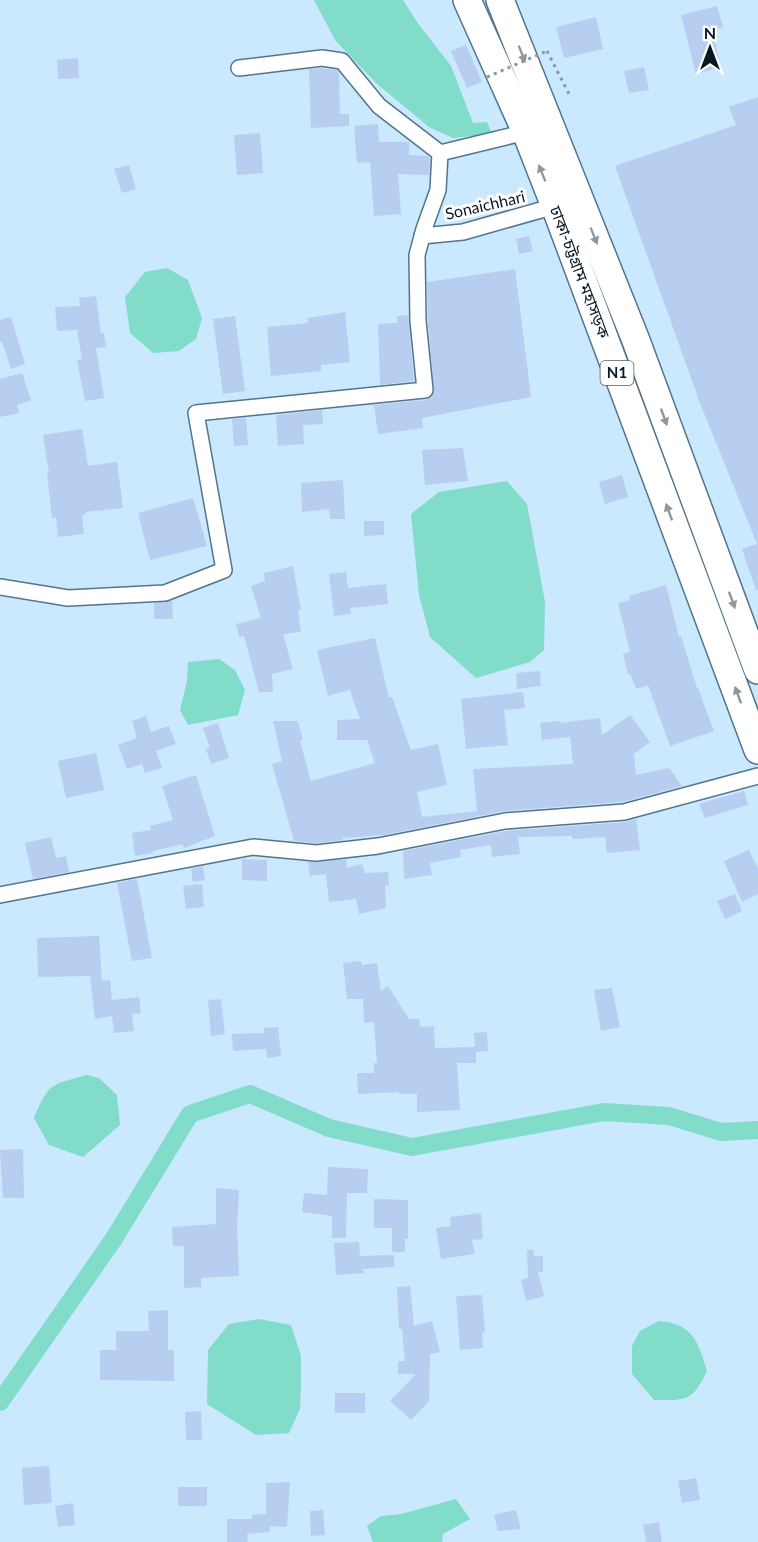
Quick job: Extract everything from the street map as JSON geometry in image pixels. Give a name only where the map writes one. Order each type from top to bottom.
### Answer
[{"type":"highway","name":"ঢাকা-চট্টগ্রাম মহাসড়ক","points":[[467,0],[526,132],[555,206],[758,750]]},
{"type":"highway","name":"ঢাকা-চট্টগ্রাম মহাসড়ক","points":[[501,0],[635,338],[758,670]]},
{"type":"street","points":[[239,68],[322,58],[342,61],[380,106],[440,153]]},
{"type":"street","points":[[440,153],[526,132]]},
{"type":"street","points":[[0,588],[68,598],[165,594],[224,570],[196,413],[425,390],[418,321],[417,255],[438,190],[440,153]]},
{"type":"street","name":"Sonaichhari","points":[[422,236],[463,232],[555,206]]},
{"type":"street","points":[[0,895],[253,847],[316,852],[378,846],[505,821],[624,812],[758,776]]},
{"type":"path","points":[[487,77],[547,51],[569,94]]},
{"type":"shaded area","points":[[314,0],[403,0],[451,66],[473,123],[487,122],[492,134],[453,138],[429,127],[376,83],[335,40]]},
{"type":"shaded area","points":[[167,268],[188,280],[202,318],[196,339],[179,351],[153,353],[130,333],[125,297],[145,272]]},
{"type":"shaded area","points":[[507,481],[527,504],[545,602],[544,650],[530,662],[476,678],[430,637],[419,595],[411,514],[439,492]]},
{"type":"shaded area","points":[[219,659],[235,670],[245,690],[238,715],[188,725],[180,710],[187,681],[188,662]]},
{"type":"shaded area","points":[[86,1075],[99,1078],[117,1095],[120,1125],[83,1157],[49,1145],[34,1118],[52,1087]]},
{"type":"shaded area","points":[[259,1319],[291,1325],[301,1356],[300,1409],[289,1433],[256,1435],[207,1404],[208,1350],[229,1324]]},
{"type":"shaded area","points":[[659,1321],[687,1330],[697,1343],[707,1371],[697,1389],[681,1399],[654,1400],[632,1374],[632,1346],[640,1331]]},
{"type":"shaded area","points":[[456,1499],[470,1519],[443,1534],[442,1542],[373,1542],[367,1526],[381,1516],[401,1514]]},
{"type":"building","points":[[717,6],[723,27],[712,30],[721,67],[696,74],[681,15]]},
{"type":"building","points":[[596,17],[603,49],[564,58],[556,27]]},
{"type":"building","points":[[466,45],[482,82],[467,88],[451,51]]},
{"type":"building","points":[[78,58],[79,78],[58,79],[57,60]]},
{"type":"building","points":[[644,67],[649,90],[629,93],[624,71]]},
{"type":"building","points":[[309,69],[337,70],[339,73],[340,114],[349,114],[349,126],[311,128]]},
{"type":"building","points":[[758,97],[758,590],[756,590],[742,549],[757,544],[700,403],[615,166],[736,125],[729,107]]},
{"type":"building","points":[[378,124],[379,142],[409,142],[409,155],[430,158],[429,175],[398,174],[401,214],[374,216],[370,162],[357,163],[354,126]]},
{"type":"building","points":[[260,133],[263,173],[237,175],[234,135]]},
{"type":"building","points":[[129,165],[136,189],[122,193],[114,169]]},
{"type":"building","points":[[529,236],[533,251],[519,254],[516,239]]},
{"type":"building","points":[[515,269],[531,397],[422,418],[423,428],[378,434],[374,405],[426,400],[434,393],[427,282]]},
{"type":"building","points":[[96,296],[101,333],[104,333],[106,347],[96,348],[104,398],[85,401],[77,360],[82,359],[77,330],[57,331],[55,307],[80,306],[79,298]]},
{"type":"building","points":[[345,312],[350,362],[321,365],[321,371],[271,376],[267,327],[308,323],[307,318]]},
{"type":"building","points":[[408,315],[414,381],[380,385],[378,324],[397,323],[397,316]]},
{"type":"building","points":[[235,316],[245,391],[223,394],[213,319]]},
{"type":"building","points":[[11,317],[25,364],[11,369],[2,342],[0,342],[0,320]]},
{"type":"building","points":[[22,373],[31,400],[17,405],[19,413],[0,417],[0,379]]},
{"type":"building","points":[[322,410],[323,424],[303,425],[304,444],[278,446],[276,415]]},
{"type":"building","points":[[246,418],[248,445],[234,446],[232,419]]},
{"type":"building","points":[[82,429],[88,466],[117,462],[123,508],[85,512],[86,515],[82,515],[84,534],[58,537],[56,518],[52,518],[47,473],[49,473],[43,435]]},
{"type":"building","points":[[463,448],[468,481],[425,485],[422,450]]},
{"type":"building","points":[[622,475],[628,497],[605,504],[599,482]]},
{"type":"building","points":[[343,480],[345,519],[330,519],[329,509],[302,512],[301,483]]},
{"type":"building","points":[[193,498],[207,546],[150,560],[138,513]]},
{"type":"building","points":[[364,521],[384,521],[384,535],[364,536]]},
{"type":"building","points":[[293,566],[301,610],[298,610],[301,632],[283,634],[293,669],[272,674],[273,692],[259,692],[244,636],[239,637],[236,624],[261,618],[251,586],[265,581],[264,573]]},
{"type":"building","points":[[346,572],[348,588],[386,584],[388,604],[350,608],[351,614],[334,616],[329,574]]},
{"type":"building","points":[[666,585],[679,637],[681,636],[697,688],[714,731],[670,746],[648,685],[636,689],[628,674],[623,654],[630,652],[618,603],[630,600],[629,596]]},
{"type":"building","points":[[172,601],[173,619],[154,619],[154,603]]},
{"type":"building","points":[[375,638],[389,698],[392,697],[411,750],[438,744],[447,785],[417,792],[422,817],[477,811],[473,769],[573,764],[570,737],[542,740],[540,723],[600,718],[602,735],[630,715],[650,742],[634,754],[636,775],[669,768],[682,786],[622,802],[504,811],[384,835],[343,838],[343,840],[316,843],[294,841],[272,764],[282,761],[273,721],[298,721],[303,740],[300,741],[311,781],[375,763],[367,740],[337,740],[337,720],[360,719],[350,690],[328,696],[317,650]]},
{"type":"building","points":[[540,671],[541,686],[517,689],[516,673]]},
{"type":"building","points":[[523,692],[525,708],[504,710],[508,745],[466,749],[461,699]]},
{"type":"building","points":[[146,716],[151,732],[169,726],[176,744],[156,751],[162,768],[145,773],[142,764],[127,769],[118,745],[137,738],[132,721]]},
{"type":"building","points":[[218,723],[229,758],[211,764],[206,749],[210,748],[203,728]]},
{"type":"building","points":[[96,753],[104,790],[66,798],[58,761]]},
{"type":"building","points":[[196,775],[215,836],[184,848],[182,844],[135,856],[132,833],[151,830],[150,826],[173,820],[162,786]]},
{"type":"building","points":[[744,791],[748,805],[705,818],[699,804]]},
{"type":"building","points":[[636,819],[640,850],[607,853],[605,837],[572,839],[572,836],[518,837],[520,854],[492,857],[491,845],[460,850],[461,857],[430,863],[432,875],[404,879],[403,851],[506,831],[625,822]]},
{"type":"building","points":[[51,837],[56,858],[66,856],[69,872],[33,879],[25,843]]},
{"type":"building","points":[[749,850],[758,869],[758,894],[742,902],[724,861]]},
{"type":"building","points":[[242,859],[267,860],[267,881],[242,880]]},
{"type":"building","points":[[346,859],[347,868],[362,864],[365,873],[388,872],[389,885],[385,886],[386,908],[359,914],[356,899],[329,902],[326,874],[310,876],[308,862]]},
{"type":"building","points":[[203,866],[205,880],[193,882],[191,869]]},
{"type":"building","points":[[137,879],[152,958],[132,961],[117,883]]},
{"type":"building","points":[[202,884],[204,907],[186,909],[183,886]]},
{"type":"building","points":[[735,894],[742,911],[725,919],[717,901]]},
{"type":"building","points":[[99,936],[102,981],[110,980],[112,1000],[139,997],[141,1013],[132,1014],[134,1031],[114,1033],[112,1016],[95,1019],[90,976],[38,977],[37,938]]},
{"type":"building","points":[[361,961],[362,965],[377,963],[381,991],[388,986],[409,1019],[419,1019],[420,1027],[434,1026],[435,1048],[475,1047],[474,1033],[487,1032],[488,1051],[476,1052],[476,1063],[457,1063],[460,1110],[417,1112],[417,1094],[399,1094],[399,1092],[358,1094],[357,1073],[374,1073],[374,1063],[377,1063],[374,1022],[364,1023],[363,999],[347,999],[343,963]]},
{"type":"building","points":[[612,988],[620,1027],[601,1031],[594,990]]},
{"type":"building","points":[[221,999],[225,1034],[211,1036],[208,1000]]},
{"type":"building","points":[[278,1027],[281,1056],[267,1058],[266,1049],[233,1051],[232,1034],[264,1033],[264,1028]]},
{"type":"building","points":[[23,1149],[24,1198],[3,1198],[0,1150]]},
{"type":"building","points":[[328,1167],[368,1169],[367,1193],[347,1193],[346,1238],[332,1238],[332,1216],[302,1212],[304,1193],[327,1195]]},
{"type":"building","points":[[216,1188],[239,1190],[237,1227],[239,1276],[201,1278],[201,1287],[184,1288],[184,1246],[173,1246],[172,1227],[216,1224]]},
{"type":"building","points":[[374,1199],[408,1200],[408,1239],[405,1239],[405,1252],[392,1252],[392,1228],[374,1228]]},
{"type":"building","points":[[481,1213],[483,1239],[472,1240],[475,1254],[441,1259],[436,1228],[451,1226],[450,1217]]},
{"type":"building","points":[[359,1242],[360,1256],[394,1255],[394,1267],[363,1269],[364,1273],[336,1275],[334,1243]]},
{"type":"building","points":[[527,1250],[533,1250],[534,1256],[543,1256],[543,1272],[538,1272],[544,1296],[526,1301],[521,1280],[528,1278]]},
{"type":"building","points":[[410,1286],[414,1326],[432,1321],[440,1352],[430,1354],[429,1401],[411,1420],[390,1401],[416,1374],[398,1374],[398,1361],[405,1361],[402,1329],[399,1329],[397,1287]]},
{"type":"building","points":[[482,1295],[485,1332],[482,1333],[483,1348],[460,1350],[456,1296]]},
{"type":"building","points":[[168,1310],[168,1350],[174,1350],[174,1381],[100,1380],[100,1350],[116,1350],[116,1331],[149,1331],[148,1311]]},
{"type":"building","points":[[335,1393],[365,1393],[365,1413],[335,1413]]},
{"type":"building","points":[[201,1411],[202,1440],[186,1440],[185,1412]]},
{"type":"building","points":[[49,1466],[52,1503],[24,1505],[22,1468]]},
{"type":"building","points":[[696,1478],[700,1500],[682,1503],[678,1481]]},
{"type":"building","points":[[290,1482],[287,1527],[270,1526],[270,1532],[247,1534],[248,1542],[227,1542],[227,1519],[252,1519],[252,1515],[266,1514],[266,1483]]},
{"type":"building","points":[[178,1487],[207,1487],[207,1506],[178,1506]]},
{"type":"building","points":[[73,1503],[75,1525],[58,1527],[55,1506]]},
{"type":"building","points":[[323,1510],[325,1535],[311,1536],[310,1511]]},
{"type":"building","points":[[516,1510],[521,1529],[498,1531],[494,1515]]},
{"type":"building","points":[[659,1522],[662,1542],[646,1542],[643,1525]]},
{"type":"waterway","points":[[0,1402],[113,1240],[190,1114],[250,1094],[329,1128],[412,1147],[604,1112],[669,1116],[721,1132],[758,1130]]}]
